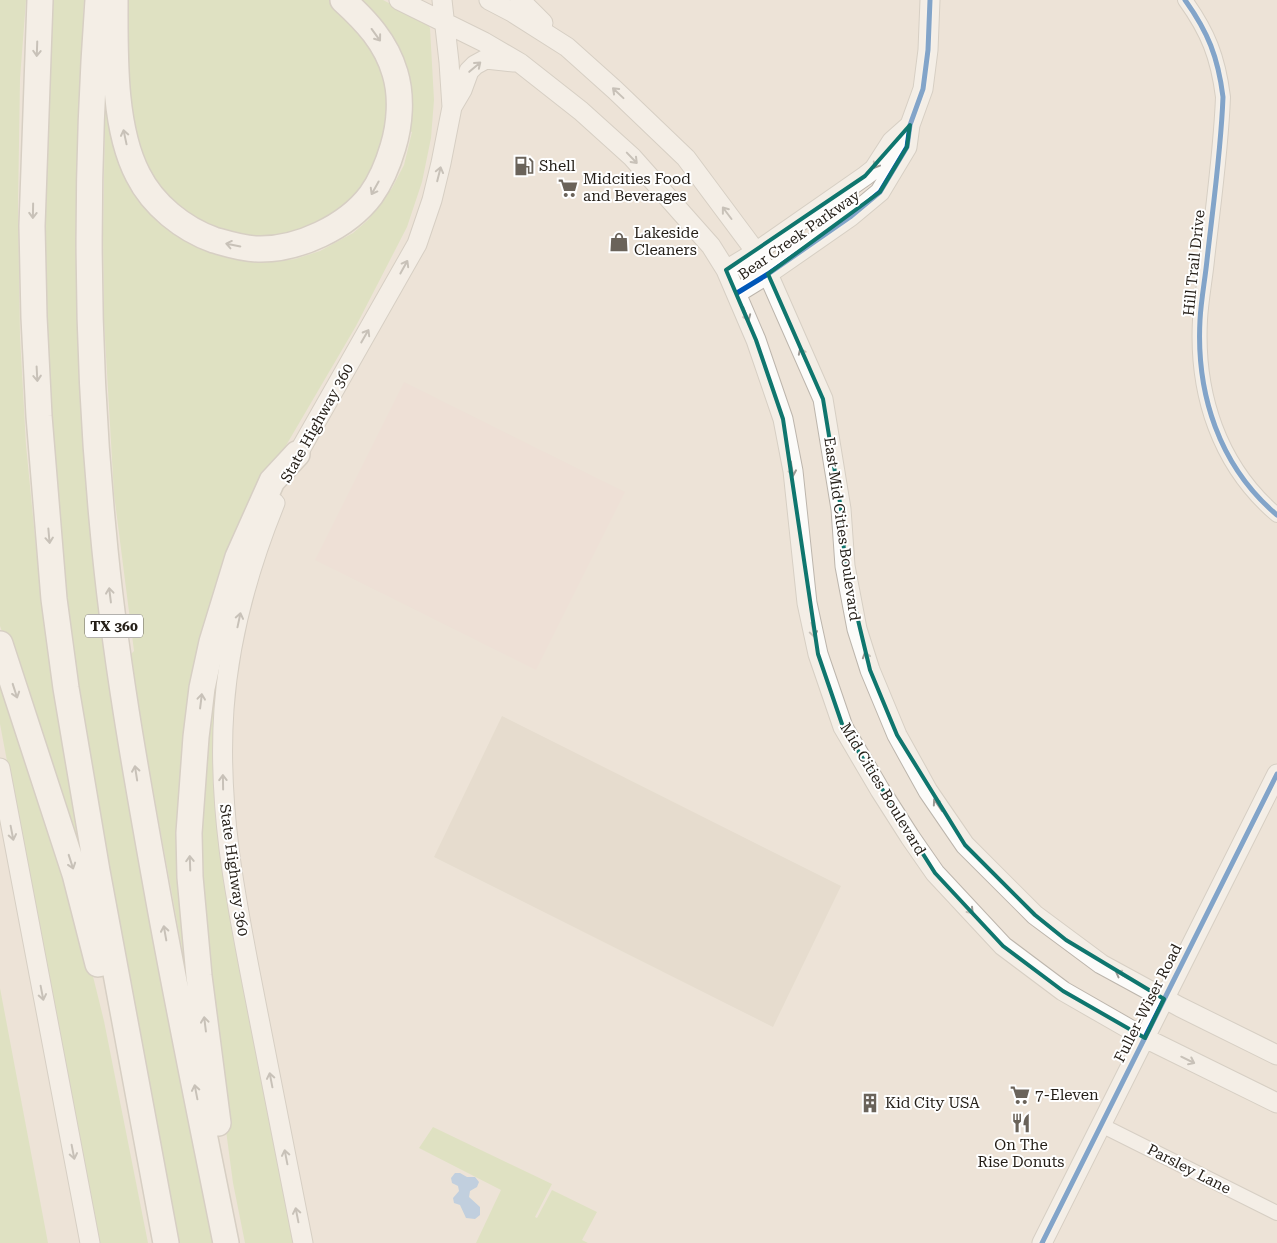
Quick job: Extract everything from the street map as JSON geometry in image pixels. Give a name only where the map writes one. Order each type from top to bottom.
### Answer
[{"type":"highway","points":[[40,0],[32,236],[39,416],[54,598],[66,688],[96,872],[166,1243]]},
{"type":"highway","name":"TX 360","points":[[98,0],[93,61],[89,167],[89,257],[91,349],[103,530],[125,706],[141,805],[174,983],[226,1243]]},
{"type":"highway","points":[[115,0],[116,61],[121,117],[127,146],[138,175],[156,201],[177,221],[201,236],[229,245],[258,249],[289,246],[318,237],[346,220],[371,196],[387,166],[397,134],[399,103],[395,73],[383,45],[366,21],[343,0]]},
{"type":"highway","points":[[239,1243],[215,1108],[199,976],[190,877],[189,833],[192,785],[202,688],[224,598],[238,557],[272,481],[297,454]]},
{"type":"highway","points":[[0,644],[78,883],[103,981],[156,1243]]},
{"type":"main road","points":[[399,0],[520,63]]},
{"type":"main road","name":"State Highway 360","points":[[303,1243],[233,885],[224,809],[224,708],[239,619],[264,528],[297,454],[417,244],[432,200],[442,163],[452,107],[442,0]]},
{"type":"main road","name":"East Mid Cities Boulevard","points":[[489,0],[512,12],[567,47],[686,158],[756,252],[768,274],[823,399],[841,510],[845,566],[857,629],[870,670],[897,735],[928,791],[965,845],[1035,915],[1101,964],[1164,999],[1277,1055]]},
{"type":"main road","points":[[520,0],[567,47]]},
{"type":"main road","name":"Bear Creek Parkway","points":[[737,293],[768,274],[850,217],[880,192],[907,147],[910,125],[923,90],[928,50],[930,0]]},
{"type":"main road","points":[[452,107],[462,90],[469,71],[475,65],[486,59],[520,63]]},
{"type":"main road","name":"Mid Cities Boulevard","points":[[520,63],[581,111],[632,157],[711,246],[726,270],[756,340],[783,419],[793,470],[807,604],[818,654],[843,726],[884,797],[935,873],[1003,946],[1063,991],[1145,1038],[1277,1103]]},
{"type":"main road","name":"Bear Creek Parkway","points":[[726,270],[756,252],[874,169],[892,141],[910,125]]},
{"type":"main road","points":[[0,768],[90,1243]]},
{"type":"main road","name":"Fuller-Wiser Road","points":[[1042,1243],[1277,774]]},
{"type":"street","name":"Hill Trail Drive","points":[[1185,0],[1214,52],[1219,68],[1223,97],[1200,320],[1203,385],[1209,410],[1219,436],[1239,474],[1277,515]]},
{"type":"street","name":"Parsley Lane","points":[[1101,1124],[1277,1213]]},
{"type":"highlighted area","points":[[910,125],[907,147],[880,192],[768,274],[823,399],[841,509],[845,566],[870,670],[897,735],[965,845],[1035,915],[1066,940],[1164,999],[1145,1038],[1063,991],[1003,946],[935,873],[843,727],[818,654],[783,419],[756,340],[726,270],[865,176]]},
{"type":"shaded area","points":[[404,382],[625,492],[536,670],[315,560]]},
{"type":"shaded area","points":[[502,716],[841,886],[773,1027],[434,857]]},
{"type":"green space","points":[[0,0],[26,0],[20,79],[18,207],[20,336],[26,445],[38,568],[55,702],[85,874],[0,626]]},
{"type":"green space","points":[[53,0],[84,0],[78,142],[79,283],[86,434],[214,1243],[177,1243],[125,969],[74,676],[51,449],[42,254]]},
{"type":"green space","points":[[124,0],[331,0],[362,29],[388,81],[392,116],[376,174],[336,218],[280,240],[219,234],[162,195],[146,169],[134,134],[128,96]]},
{"type":"green space","points":[[353,0],[383,0],[427,23],[430,28],[434,100],[431,138],[422,182],[407,227],[356,326],[274,466],[200,668],[187,976],[146,752],[131,654],[134,651],[114,494],[104,321],[103,234],[106,61],[128,170],[241,255],[246,262],[271,262],[295,259],[320,251],[353,233],[368,220],[392,188],[404,165],[412,132],[406,131]]},
{"type":"green space","points":[[230,627],[218,713],[294,1243],[245,1243],[233,1183],[223,1108],[197,871],[214,666]]},
{"type":"green space","points":[[0,666],[73,895],[104,1021],[148,1243],[98,1243],[0,724]]},
{"type":"green space","points":[[0,988],[48,1243],[0,1243]]},
{"type":"green space","points":[[433,1127],[552,1184],[535,1217],[537,1218],[552,1190],[597,1212],[582,1240],[588,1243],[476,1243],[501,1190],[419,1148]]},
{"type":"water","points":[[455,1173],[460,1173],[467,1177],[475,1177],[479,1182],[477,1187],[470,1191],[469,1197],[480,1207],[480,1215],[475,1219],[466,1218],[460,1205],[454,1203],[453,1198],[459,1191],[458,1186],[452,1183],[451,1178]]},
{"type":"cycle path","points":[[737,293],[768,274],[850,217],[880,192],[907,147],[910,125],[923,89],[928,50],[930,0]]},
{"type":"cycle path","points":[[1185,0],[1200,23],[1211,46],[1218,69],[1223,97],[1219,158],[1201,312],[1200,348],[1202,375],[1215,427],[1226,451],[1240,474],[1257,496],[1277,515]]},
{"type":"cycle path","points":[[1042,1243],[1277,774]]},
{"type":"place","name":"Shell","points":[[524,166]]},
{"type":"place","name":"Midcities Food and Beverages","points":[[568,188]]},
{"type":"place","name":"Lakeside Cleaners","points":[[619,242]]},
{"type":"place","name":"7-Eleven","points":[[1020,1095]]},
{"type":"place","name":"Kid City USA","points":[[870,1103]]},
{"type":"place","name":"On The Rise Donuts","points":[[1021,1123]]}]
